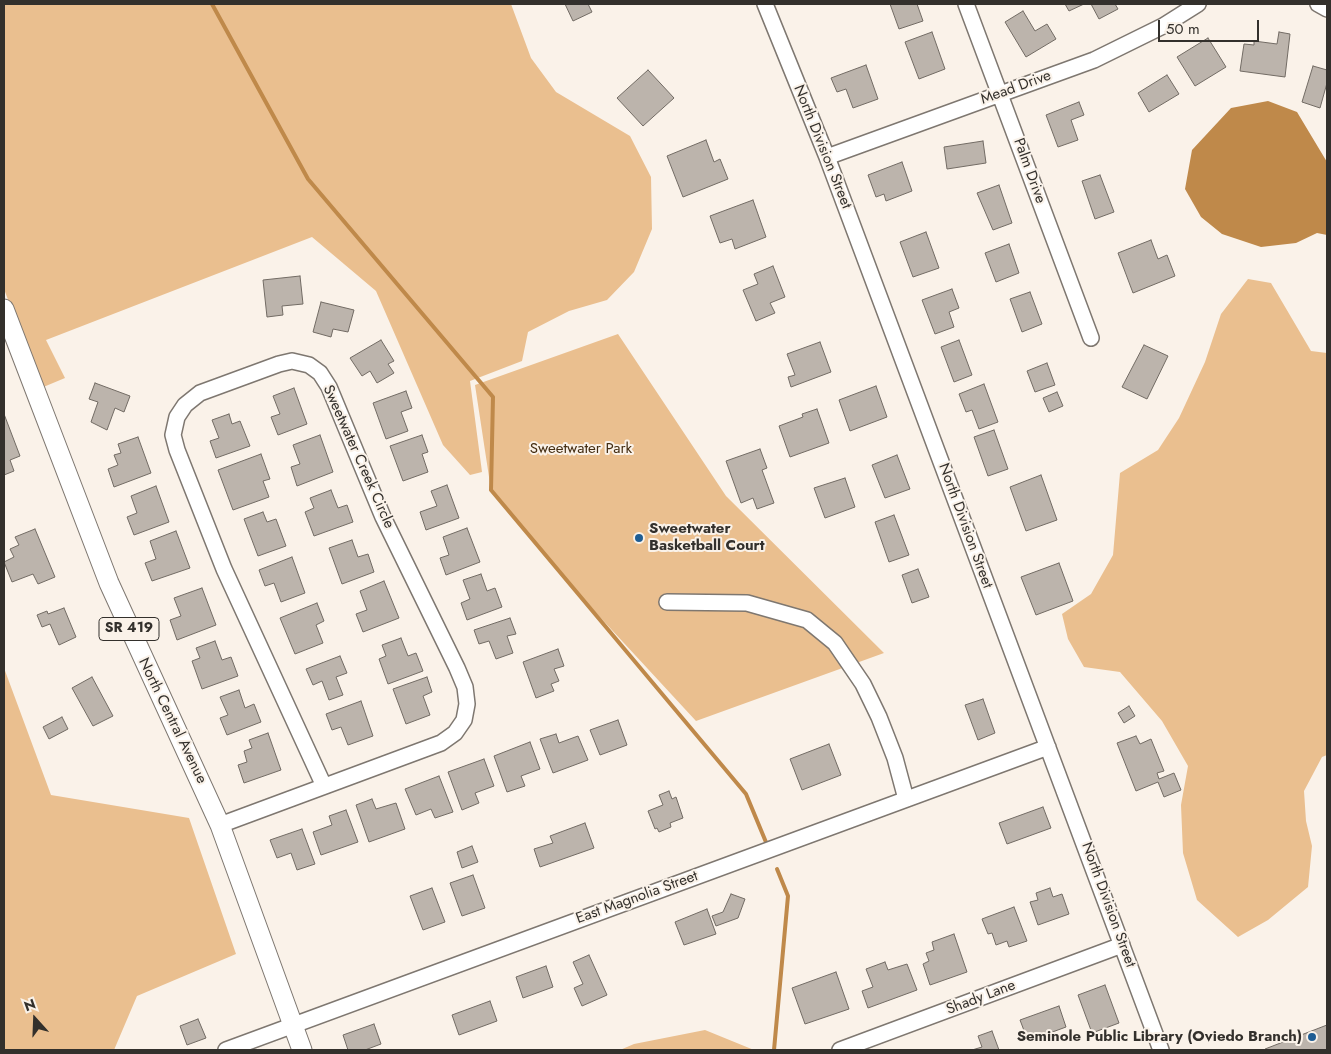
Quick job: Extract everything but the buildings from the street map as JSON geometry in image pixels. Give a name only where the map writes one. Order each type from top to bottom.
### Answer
[{"type":"main road","name":"North Central Avenue","points":[[4,309],[108,583],[220,825],[302,1050]]},
{"type":"street","name":"North Division Street","points":[[765,4],[827,157],[1161,1050]]},
{"type":"street","name":"Palm Drive","points":[[966,4],[1091,338]]},
{"type":"street","name":"Mead Drive","points":[[827,157],[1094,60],[1162,26],[1198,4]]},
{"type":"street","points":[[1318,4],[1327,9]]},
{"type":"street","name":"Sweetwater Creek Circle","points":[[220,825],[441,743],[455,733],[464,720],[467,704],[465,687],[458,668],[383,517],[329,387],[320,373],[309,365],[292,361],[200,393],[185,405],[177,418],[173,435],[177,450],[224,569],[324,786]]},
{"type":"street","points":[[666,602],[747,603],[807,620],[835,643],[863,684],[879,717],[895,758],[906,799]]},
{"type":"street","name":"East Magnolia Street","points":[[226,1050],[1048,747]]},
{"type":"street","name":"Shady Lane","points":[[840,1050],[1122,945]]},
{"type":"green space","points":[[4,4],[511,4],[531,58],[556,92],[630,136],[651,177],[652,229],[634,272],[607,300],[569,311],[528,332],[522,361],[470,381],[482,472],[470,475],[443,445],[376,291],[312,237],[46,340],[65,378],[41,388],[4,289]]},
{"type":"green space","points":[[1248,279],[1271,283],[1311,351],[1327,353],[1327,755],[1322,757],[1304,791],[1306,821],[1312,846],[1308,887],[1268,920],[1238,937],[1197,900],[1183,853],[1181,805],[1188,766],[1162,721],[1120,672],[1084,667],[1068,639],[1062,614],[1091,594],[1113,555],[1120,473],[1158,450],[1179,418],[1205,362],[1221,314]]},
{"type":"green space","name":"Sweetwater Park","points":[[618,334],[726,496],[884,653],[696,721],[574,589],[491,490],[475,385]]},
{"type":"green space","points":[[4,668],[51,795],[189,818],[236,954],[137,996],[114,1050],[4,1050]]},
{"type":"green space","points":[[705,1030],[754,1050],[620,1050],[634,1044]]},
{"type":"shaded area","points":[[1268,101],[1297,112],[1327,162],[1327,235],[1317,233],[1296,243],[1261,247],[1222,234],[1201,217],[1185,189],[1192,150],[1231,108]]},
{"type":"waterway","points":[[212,4],[308,179],[493,397],[491,490],[746,794],[768,847]]},
{"type":"waterway","points":[[774,1050],[788,896],[777,869]]},
{"type":"place","name":"Sweetwater Basketball Court","points":[[639,538]]},
{"type":"place","name":"Seminole Public Library (Oviedo Branch)","points":[[1312,1037]]}]
